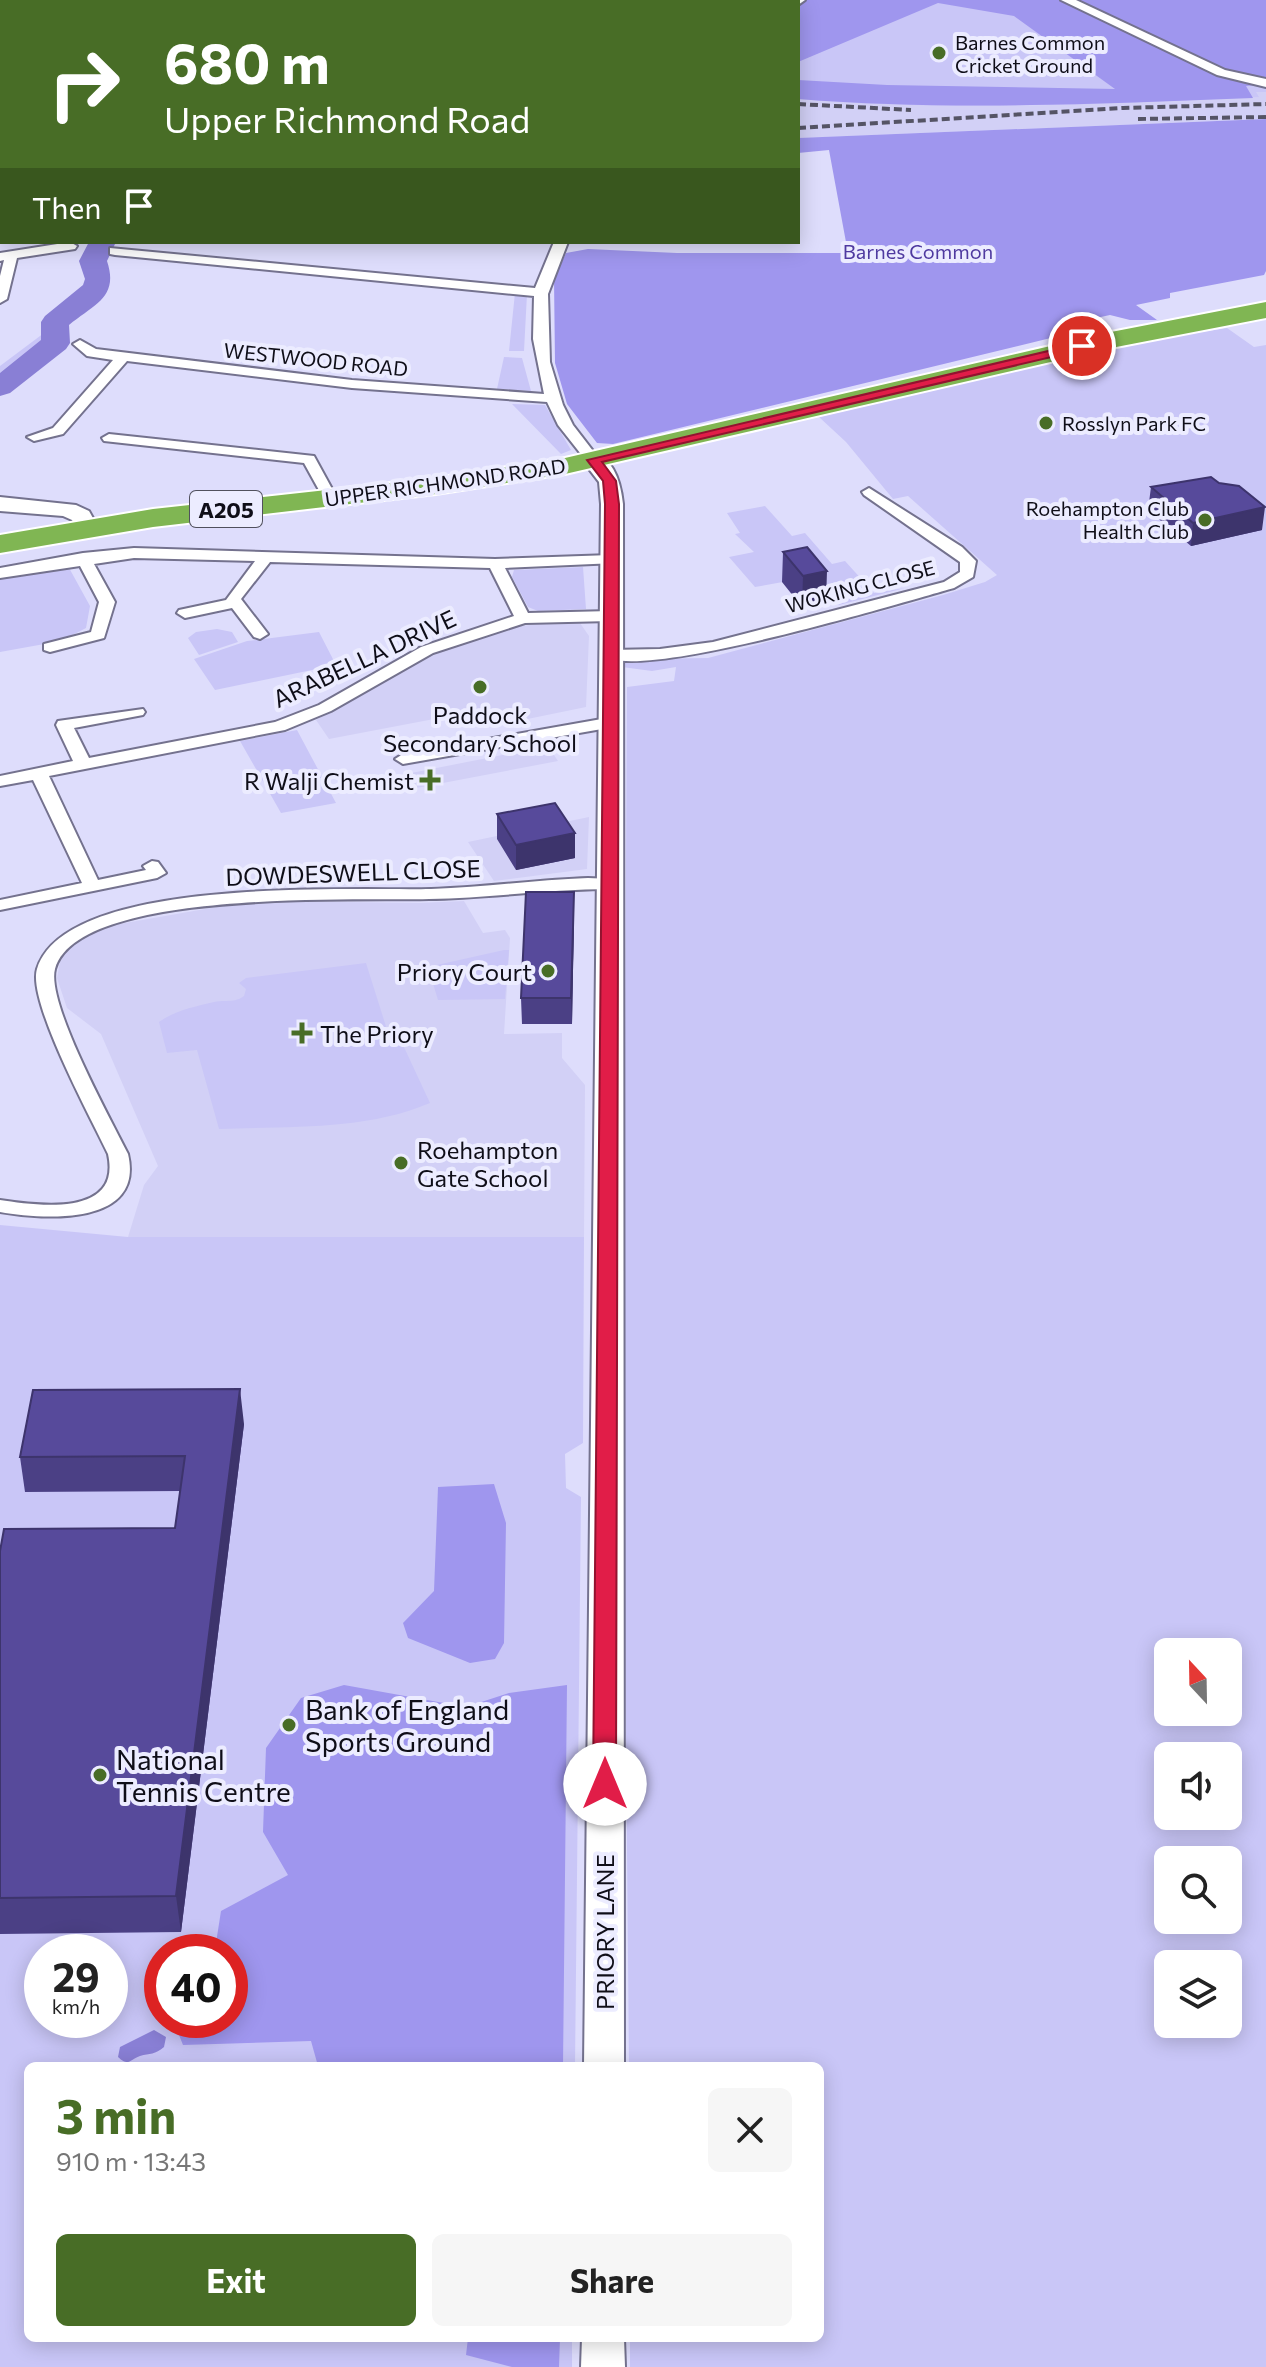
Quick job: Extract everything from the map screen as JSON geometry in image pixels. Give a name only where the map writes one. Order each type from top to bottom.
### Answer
[{"type":"highway","name":"UPPER RICHMOND ROAD","points":[[88,529],[199,512],[504,476],[593,460],[1008,363],[1266,310]]},
{"type":"highway","name":"A205","points":[[0,544],[88,529]]},
{"type":"street","points":[[1067,0],[1221,73],[1266,83]]},
{"type":"street","points":[[559,244],[541,293],[542,348],[551,398],[574,437],[593,460]]},
{"type":"street","points":[[5,256],[70,246]]},
{"type":"street","points":[[115,251],[541,293]]},
{"type":"street","points":[[0,299],[11,260],[5,256]]},
{"type":"street","name":"WESTWOOD ROAD","points":[[80,344],[92,353],[352,384],[551,398]]},
{"type":"street","points":[[34,437],[58,431],[123,357]]},
{"type":"street","points":[[109,438],[309,459],[330,498]]},
{"type":"street","name":"PRIORY LANE","points":[[593,460],[609,479],[611,487],[613,722],[604,2062]]},
{"type":"street","name":"WOKING CLOSE","points":[[611,637],[674,651],[732,643],[949,585],[968,574],[968,561],[957,550],[915,526],[869,492]]},
{"type":"street","points":[[0,504],[68,510],[81,516],[88,529]]},
{"type":"street","points":[[0,573],[83,558],[134,553],[495,564],[611,560]]},
{"type":"street","points":[[260,634],[233,599],[266,557]]},
{"type":"street","points":[[50,647],[98,635],[107,602],[83,558]]},
{"type":"street","points":[[495,564],[523,618]]},
{"type":"street","points":[[185,613],[236,603]]},
{"type":"street","name":"ARABELLA DRIVE","points":[[0,781],[279,726],[325,708],[427,650],[523,618],[611,637]]},
{"type":"street","points":[[83,764],[64,725],[137,712]]},
{"type":"street","points":[[403,759],[613,722]]},
{"type":"street","points":[[39,774],[92,886]]},
{"type":"street","points":[[0,905],[157,873],[152,866]]},
{"type":"street","name":"DOWDESWELL CLOSE","points":[[0,1206],[35,1213],[73,1210],[99,1202],[114,1190],[122,1175],[118,1154],[56,1020],[47,987],[46,969],[55,952],[75,932],[111,918],[251,895],[425,894],[611,884]]},
{"type":"street","points":[[603,2342],[603,2367]]},
{"type":"shaded area","points":[[809,0],[1266,0],[1266,92],[1256,92],[1259,97],[1029,106],[913,105],[800,99],[800,7]]},
{"type":"shaded area","points":[[1255,92],[1266,92],[1266,119],[800,138],[800,99],[1026,106],[1258,97]]},
{"type":"shaded area","points":[[515,293],[527,294],[524,351],[509,351]]},
{"type":"shaded area","points":[[1227,328],[1254,347],[1266,345],[1266,2367],[630,2367],[630,2342],[824,2342],[824,2062],[629,2062],[623,1413],[627,687],[674,681],[676,667],[652,671],[622,667],[625,662],[635,659],[708,658],[943,595],[997,575],[908,496],[893,499],[846,442],[819,417],[1130,343]]},
{"type":"shaded area","points":[[48,330],[52,343],[0,383],[0,366]]},
{"type":"shaded area","points":[[504,357],[522,358],[531,391],[497,389]]},
{"type":"shaded area","points":[[512,404],[545,405],[571,450],[561,454]]},
{"type":"shaded area","points":[[765,506],[792,536],[805,533],[832,564],[845,561],[874,593],[905,588],[839,605],[830,595],[818,597],[805,578],[755,587],[729,557],[754,552],[735,534],[740,533],[727,513]]},
{"type":"shaded area","points":[[68,566],[90,606],[86,628],[61,641],[0,652],[0,578]]},
{"type":"shaded area","points":[[583,567],[586,609],[538,611],[528,607],[512,577],[514,570]]},
{"type":"shaded area","name":"Paddock Secondary School","points":[[552,622],[580,623],[589,636],[586,707],[488,727],[476,711],[329,739],[316,720],[409,667],[458,644],[515,627]]},
{"type":"shaded area","points":[[217,629],[232,632],[238,642],[199,655],[188,638],[196,632]]},
{"type":"shaded area","points":[[319,632],[336,665],[215,690],[194,659],[247,641]]},
{"type":"shaded area","points":[[297,730],[336,803],[281,813],[240,741]]},
{"type":"shaded area","points":[[548,746],[558,761],[406,790],[396,776]]},
{"type":"shaded area","points":[[589,817],[587,869],[494,881],[468,842]]},
{"type":"shaded area","name":"The Priory","points":[[251,901],[464,901],[483,933],[505,930],[510,938],[504,1034],[562,1033],[562,1058],[585,1085],[584,1237],[128,1237],[144,1185],[158,1166],[101,1034],[67,1008],[57,978],[61,956],[77,938],[102,927]]},
{"type":"shaded area","points":[[509,950],[505,999],[438,1000],[428,967]]},
{"type":"shaded area","points":[[366,963],[389,1036],[403,1045],[430,1103],[405,1112],[353,1123],[219,1129],[197,1050],[167,1053],[159,1022],[192,1007],[233,1001],[244,996],[246,989],[239,983],[246,978]]},
{"type":"shaded area","name":"Bank of England Sports Ground","points":[[0,1225],[128,1237],[584,1237],[583,1443],[565,1454],[566,1488],[581,1497],[575,2062],[24,2062],[24,2342],[572,2342],[572,2367],[0,2367]]},
{"type":"shaded area","points":[[144,2035],[144,2038],[166,2038],[161,2050],[127,2062],[118,2057],[120,2047]]},
{"type":"green space","points":[[800,0],[1266,0],[1266,84],[1246,86],[1253,98],[1139,102],[968,106],[800,99],[800,80],[887,85],[1115,89],[1014,16],[938,3],[800,61]]},
{"type":"green space","name":"Barnes Common","points":[[1266,119],[1266,271],[1264,275],[1170,293],[1170,298],[1136,305],[1157,320],[1130,320],[1110,315],[1068,324],[1063,335],[613,444],[597,443],[567,404],[555,363],[554,279],[566,253],[588,249],[677,253],[848,253],[829,150],[800,153],[800,138]]},
{"type":"green space","points":[[494,1484],[506,1523],[504,1643],[495,1659],[470,1663],[408,1638],[403,1623],[434,1591],[438,1487]]},
{"type":"green space","points":[[344,1685],[466,1707],[509,1693],[567,1685],[563,2062],[317,2062],[311,2041],[183,2045],[180,2038],[248,2038],[248,1934],[217,1934],[221,1911],[288,1875],[263,1832],[266,1748],[301,1698]]},
{"type":"green space","points":[[468,2342],[560,2342],[559,2367],[512,2367],[466,2355]]},
{"type":"building","points":[[1211,477],[1219,483],[1239,486],[1265,507],[1193,523],[1151,487]]},
{"type":"building","points":[[807,547],[827,571],[803,576],[783,552]]},
{"type":"building","points":[[555,803],[575,833],[516,845],[497,814]]},
{"type":"building","name":"Priory Court","points":[[526,892],[574,892],[571,998],[521,998]]},
{"type":"building","name":"National Tennis Centre","points":[[240,1389],[176,1896],[0,1898],[0,1551],[4,1529],[175,1528],[185,1456],[20,1457],[33,1390]]},
{"type":"waterway","points":[[0,387],[56,343],[55,322],[96,289],[99,279],[93,261],[101,244]]},
{"type":"railway","points":[[800,104],[911,110]]},
{"type":"railway","points":[[800,128],[1123,108],[1266,104]]},
{"type":"railway","points":[[1138,119],[1266,117]]},
{"type":"place","name":"Barnes Common Cricket Ground","points":[[939,53]]},
{"type":"place","name":"Rosslyn Park FC","points":[[1046,423]]},
{"type":"place","name":"Roehampton Club Health Club","points":[[1205,520]]},
{"type":"place","name":"Paddock Secondary School","points":[[480,687]]},
{"type":"place","name":"R Walji Chemist","points":[[430,780]]},
{"type":"place","name":"Priory Court","points":[[548,971]]},
{"type":"place","name":"The Priory","points":[[302,1033]]},
{"type":"place","name":"Roehampton Gate School","points":[[401,1163]]},
{"type":"place","name":"Bank of England Sports Ground","points":[[289,1725]]},
{"type":"place","name":"National Tennis Centre","points":[[100,1775]]},
{"type":"route","points":[[605,1784],[612,504],[610,481],[593,460],[1082,346]]}]
